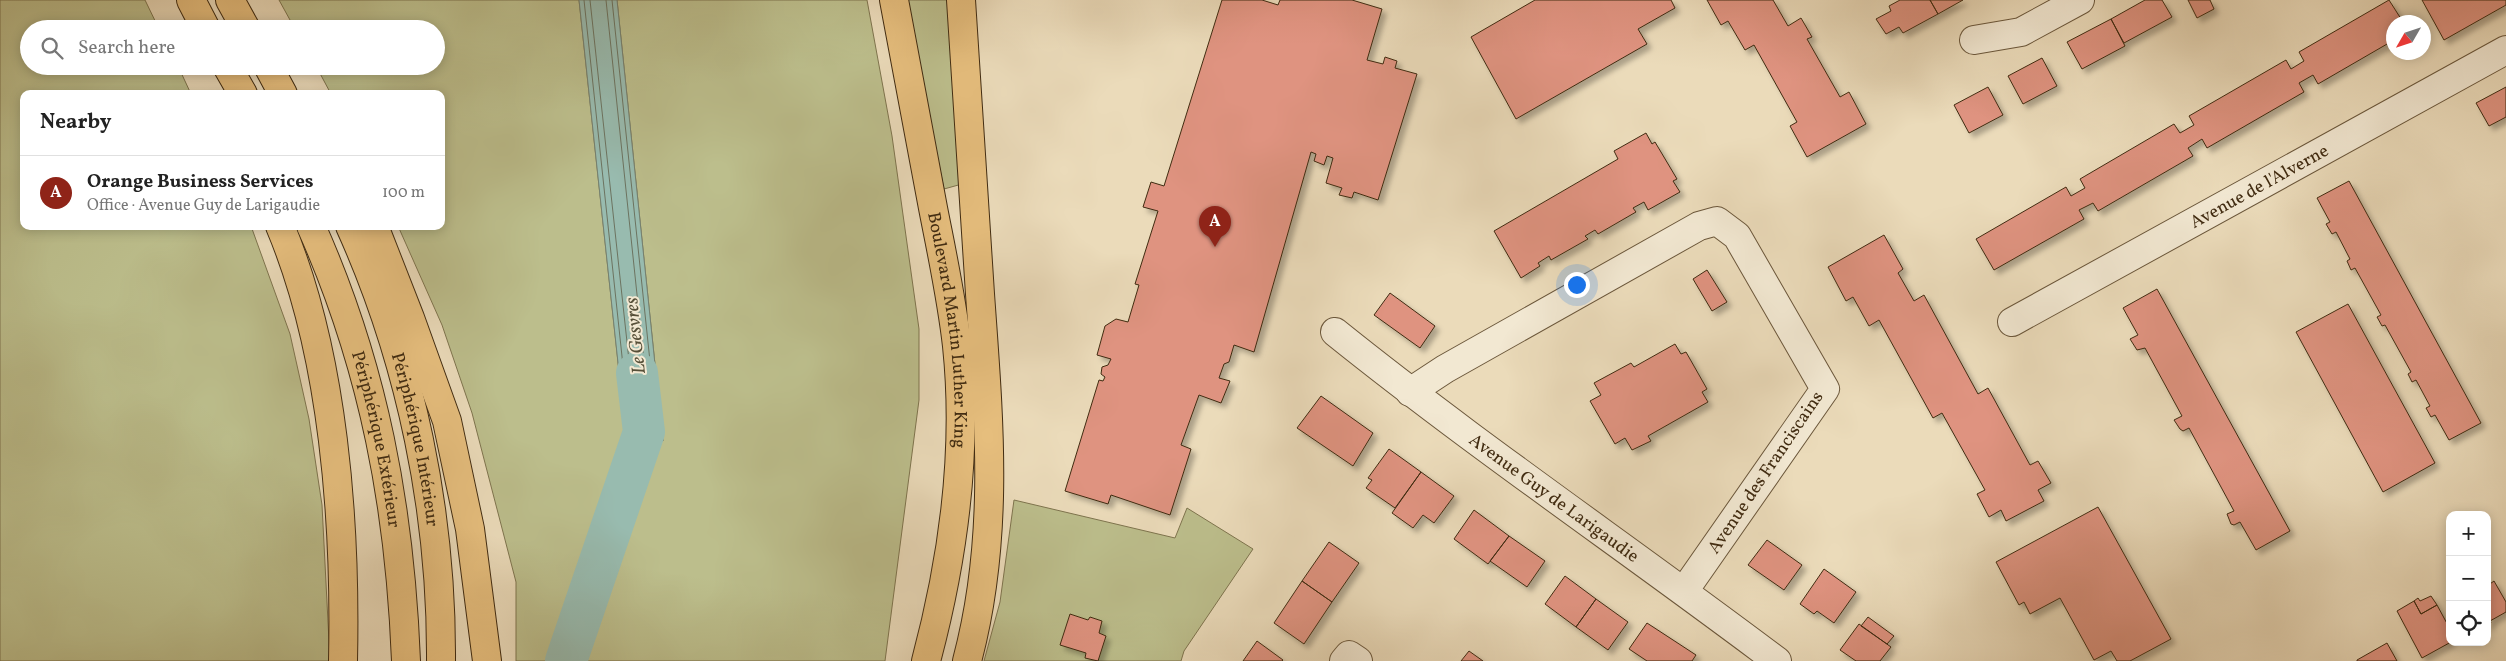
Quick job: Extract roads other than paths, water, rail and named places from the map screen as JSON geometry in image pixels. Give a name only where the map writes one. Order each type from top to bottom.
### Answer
[{"type":"main road","points":[[191,0],[201,20]]},
{"type":"main road","points":[[230,0],[241,20]]},
{"type":"main road","name":"Boulevard Martin Luther King","points":[[894,0],[946,276],[957,347],[960,424],[956,498],[946,569],[926,661]]},
{"type":"main road","name":"Boulevard Martin Luther King","points":[[961,0],[987,388],[991,483],[980,604],[966,661]]},
{"type":"main road","points":[[233,75],[241,90]]},
{"type":"main road","points":[[273,75],[281,90]]},
{"type":"main road","points":[[281,230],[313,326],[334,443],[342,572],[343,661]]},
{"type":"main road","name":"Périphérique Extérieur","points":[[312,230],[349,324],[374,406],[396,527],[403,600],[406,661]]},
{"type":"main road","name":"Périphérique Intérieur","points":[[352,230],[385,317],[414,419],[429,499],[435,548],[440,594],[442,661]]},
{"type":"main road","points":[[376,230],[447,421],[470,530],[487,661]]},
{"type":"street","points":[[1974,40],[2021,32],[2080,0]]},
{"type":"street","name":"Avenue de l'Alverne","points":[[2012,322],[2506,50]]},
{"type":"street","name":"Avenue des Franciscains","points":[[1410,392],[1445,369],[1699,226],[1717,221],[1737,236],[1825,389],[1684,591]]},
{"type":"street","name":"Avenue Guy de Larigaudie","points":[[1335,332],[1410,392],[1777,661]]},
{"type":"street","points":[[1344,661],[1349,654],[1358,661]]},
{"type":"water","points":[[579,0],[617,0],[663,441],[645,432],[625,428]]},
{"type":"waterway","name":"Le Gesvres","points":[[566,661],[644,432],[637,373]]},
{"type":"place","name":"Orange Business Services","points":[[1215,247]]}]
